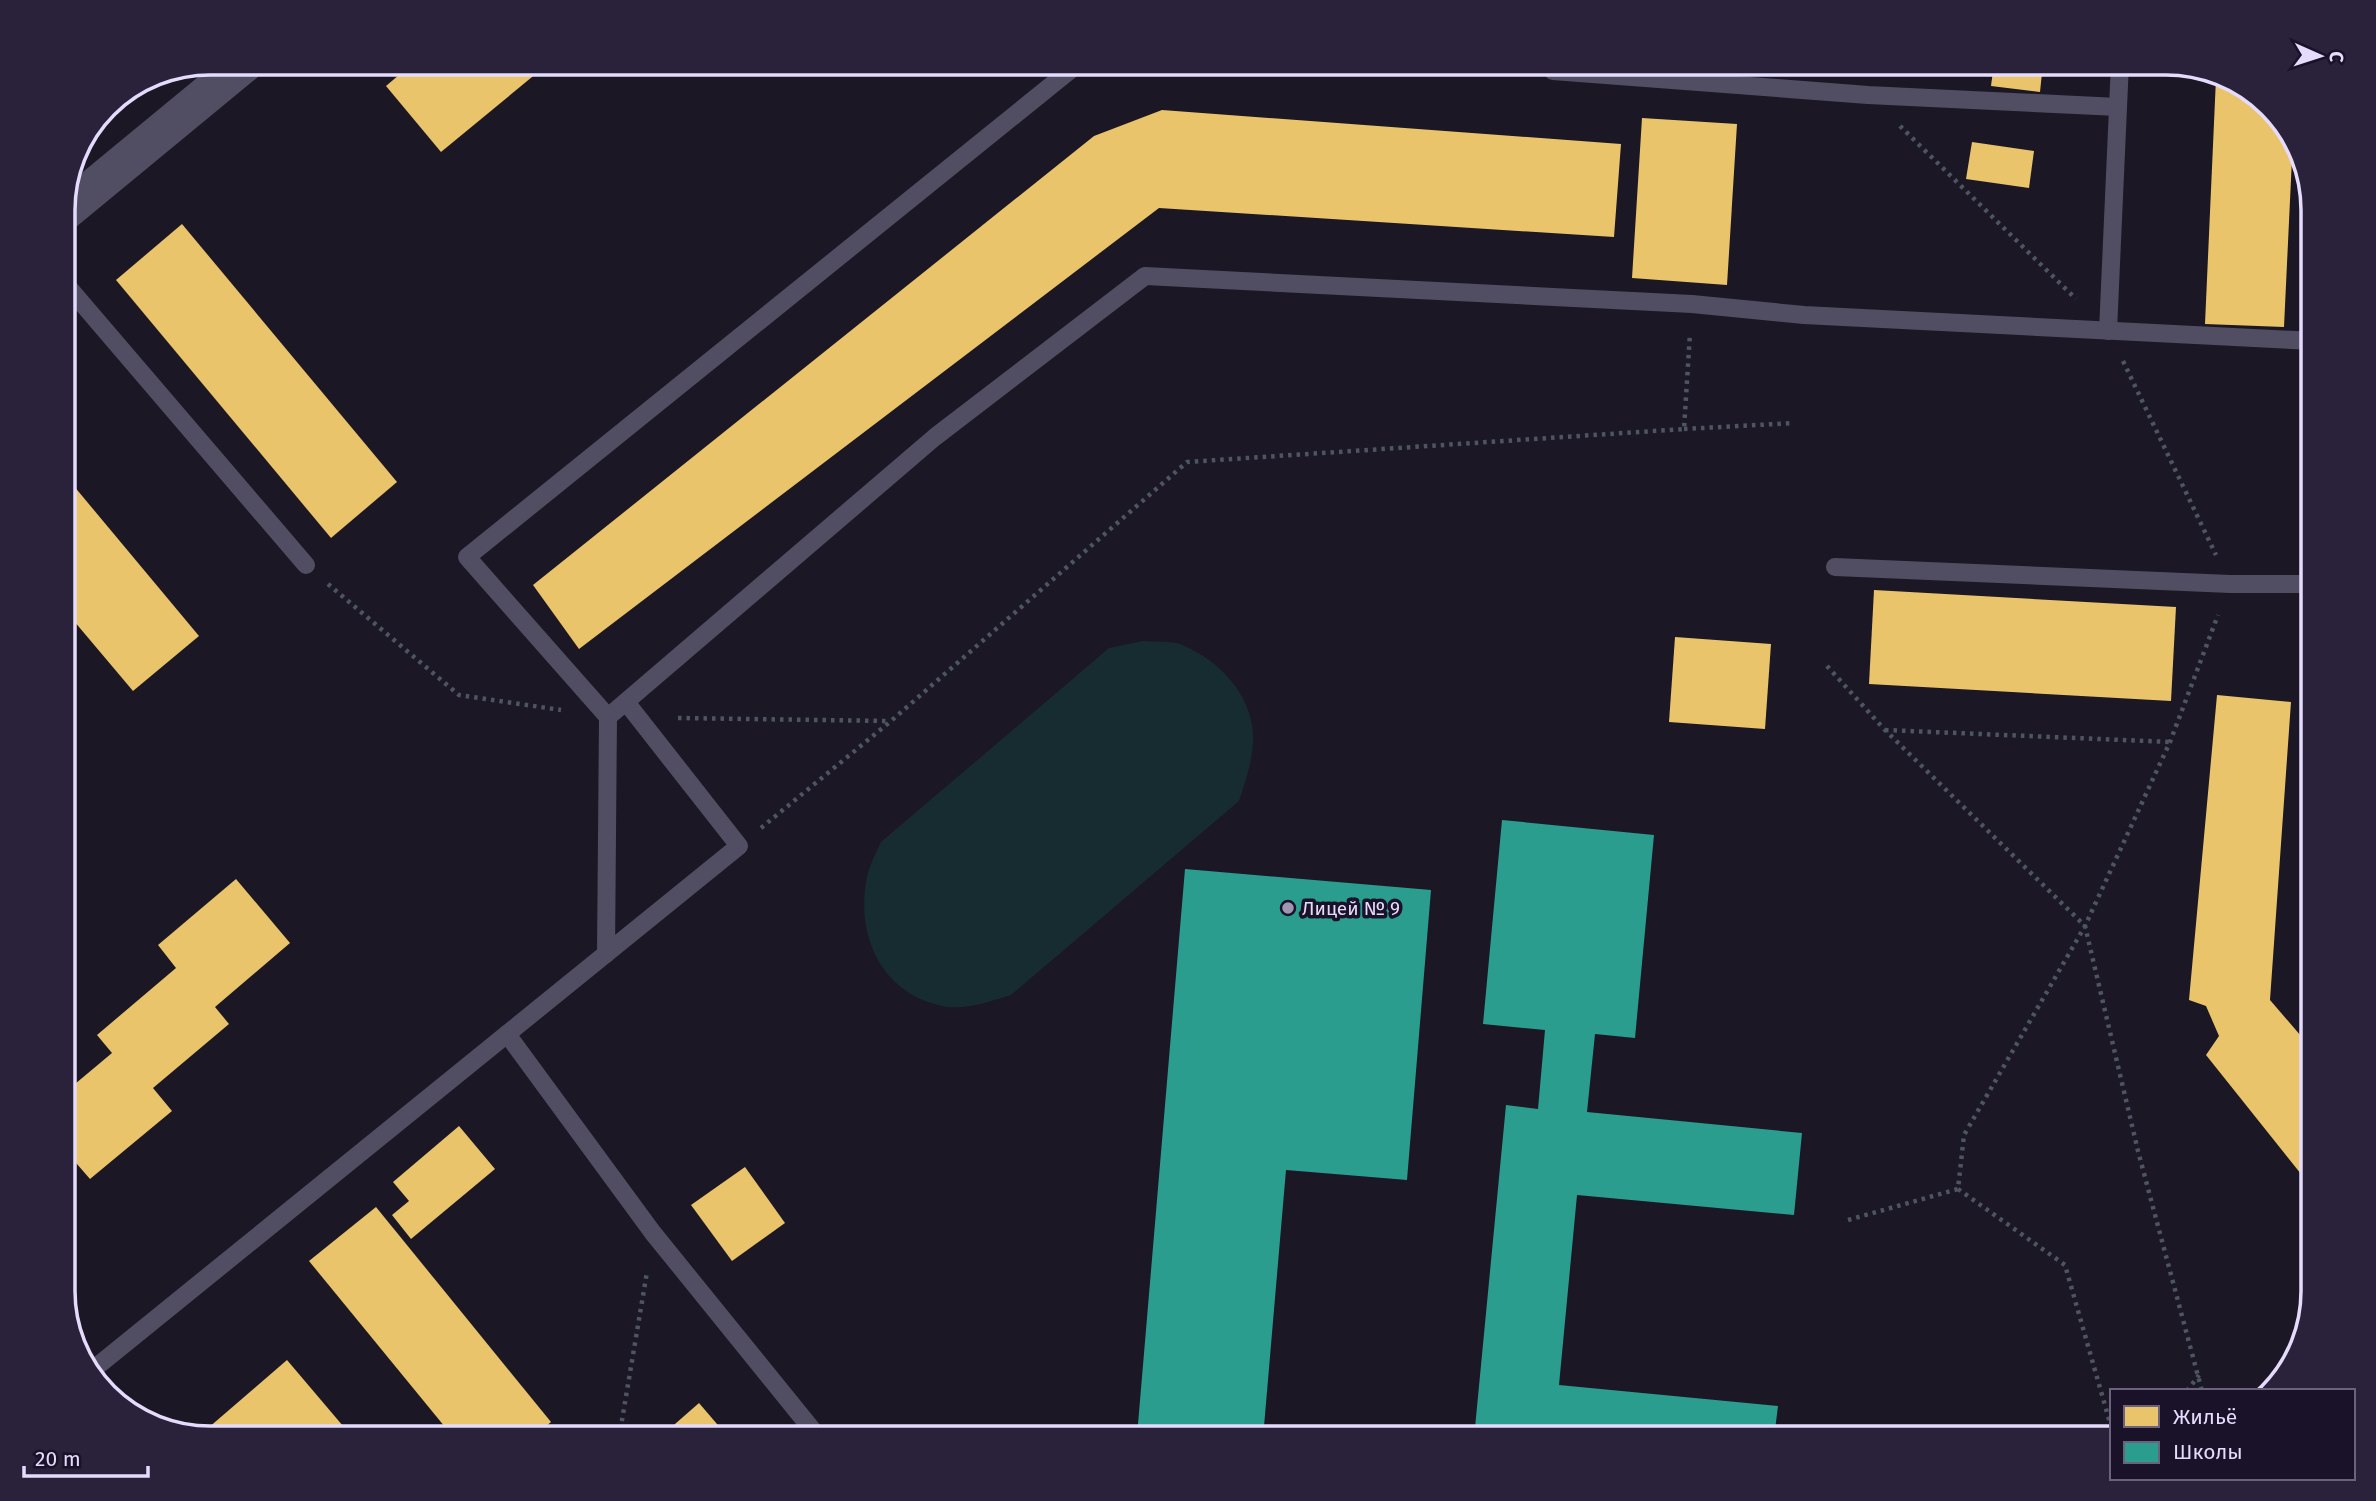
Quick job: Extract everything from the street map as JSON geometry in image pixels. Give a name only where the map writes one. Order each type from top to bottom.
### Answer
[{"type":"street","points":[[76,202],[230,75]]},
{"type":"lane","points":[[606,954],[608,717],[467,557],[1064,75]]},
{"type":"lane","points":[[1606,75],[1868,95],[2118,107]]},
{"type":"lane","points":[[2108,331],[2119,75]]},
{"type":"lane","points":[[608,717],[935,437],[1145,275],[1692,304],[1804,316],[2300,340]]},
{"type":"lane","points":[[76,296],[306,565]]},
{"type":"lane","points":[[1835,567],[2230,584],[2300,584]]},
{"type":"lane","points":[[98,1366],[739,846],[626,702]]},
{"type":"lane","points":[[507,1034],[653,1233],[810,1426]]},
{"type":"path","points":[[1868,95],[2108,331],[2230,584],[2170,742],[2085,926],[1964,1135],[1958,1189]]},
{"type":"path","points":[[1684,429],[1692,304]]},
{"type":"path","points":[[739,846],[891,721],[1187,462],[1794,423]]},
{"type":"path","points":[[1827,666],[1885,730],[2085,926],[2138,1151],[2202,1389]]},
{"type":"path","points":[[1885,730],[2170,742]]},
{"type":"path","points":[[1848,1220],[1958,1189]]},
{"type":"path","points":[[1958,1189],[2065,1265],[2110,1423]]},
{"type":"path","points":[[621,1426],[653,1233]]},
{"type":"path","points":[[2188,1389],[2199,1375]]},
{"type":"green space","points":[[1143,641],[1176,643],[1191,649],[1218,667],[1239,692],[1252,722],[1253,746],[1239,801],[1011,995],[977,1005],[950,1007],[921,999],[903,989],[888,975],[877,958],[869,940],[865,920],[867,877],[881,842],[1109,648]]},
{"type":"building: Жильё","points":[[399,75],[534,75],[441,152],[386,86]]},
{"type":"building: Жильё","points":[[1992,75],[2042,75],[2040,92],[1991,86]]},
{"type":"building: Жильё","points":[[2216,85],[2233,93],[2261,115],[2283,143],[2292,162],[2284,327],[2205,324]]},
{"type":"building: Жильё","points":[[1162,110],[1621,144],[1614,237],[1159,208],[579,649],[533,585],[1094,136]]},
{"type":"building: Жильё","points":[[1642,118],[1737,124],[1727,285],[1632,278]]},
{"type":"building: Жильё","points":[[1972,142],[2034,151],[2029,188],[1966,179]]},
{"type":"building: Жильё","points":[[182,224],[397,482],[331,538],[116,280]]},
{"type":"building: Жильё","points":[[76,489],[199,636],[133,691],[76,623]]},
{"type":"building: Жильё","points":[[1874,590],[2176,607],[2171,701],[1869,684]]},
{"type":"building: Жильё","points":[[1675,637],[1771,644],[1765,729],[1669,722]]},
{"type":"building: Жильё","points":[[2217,695],[2291,702],[2270,1000],[2301,1036],[2301,1174],[2206,1055],[2219,1036],[2206,1006],[2189,1000]]},
{"type":"building: Жильё","points":[[236,879],[290,943],[215,1007],[229,1024],[153,1088],[172,1111],[90,1179],[76,1163],[76,1083],[112,1053],[97,1035],[176,968],[158,945]]},
{"type":"building: Жильё","points":[[459,1126],[495,1169],[411,1239],[392,1215],[409,1201],[393,1182]]},
{"type":"building: Жильё","points":[[745,1167],[785,1223],[732,1261],[691,1205]]},
{"type":"building: Жильё","points":[[376,1207],[551,1422],[546,1426],[444,1426],[309,1261]]},
{"type":"building: Жильё","points":[[287,1360],[343,1426],[210,1426]]},
{"type":"building: Жильё","points":[[699,1403],[719,1426],[673,1426]]},
{"type":"building: Школы","points":[[1502,820],[1654,835],[1635,1038],[1595,1034],[1587,1112],[1802,1133],[1794,1215],[1577,1195],[1559,1385],[1778,1406],[1776,1426],[1475,1426],[1506,1105],[1538,1109],[1545,1030],[1483,1024]]},
{"type":"building: Школы","points":[[1185,869],[1431,890],[1407,1180],[1286,1170],[1264,1426],[1138,1426]]},
{"type":"place","name":"Лицей № 9","points":[[1288,908]]}]
